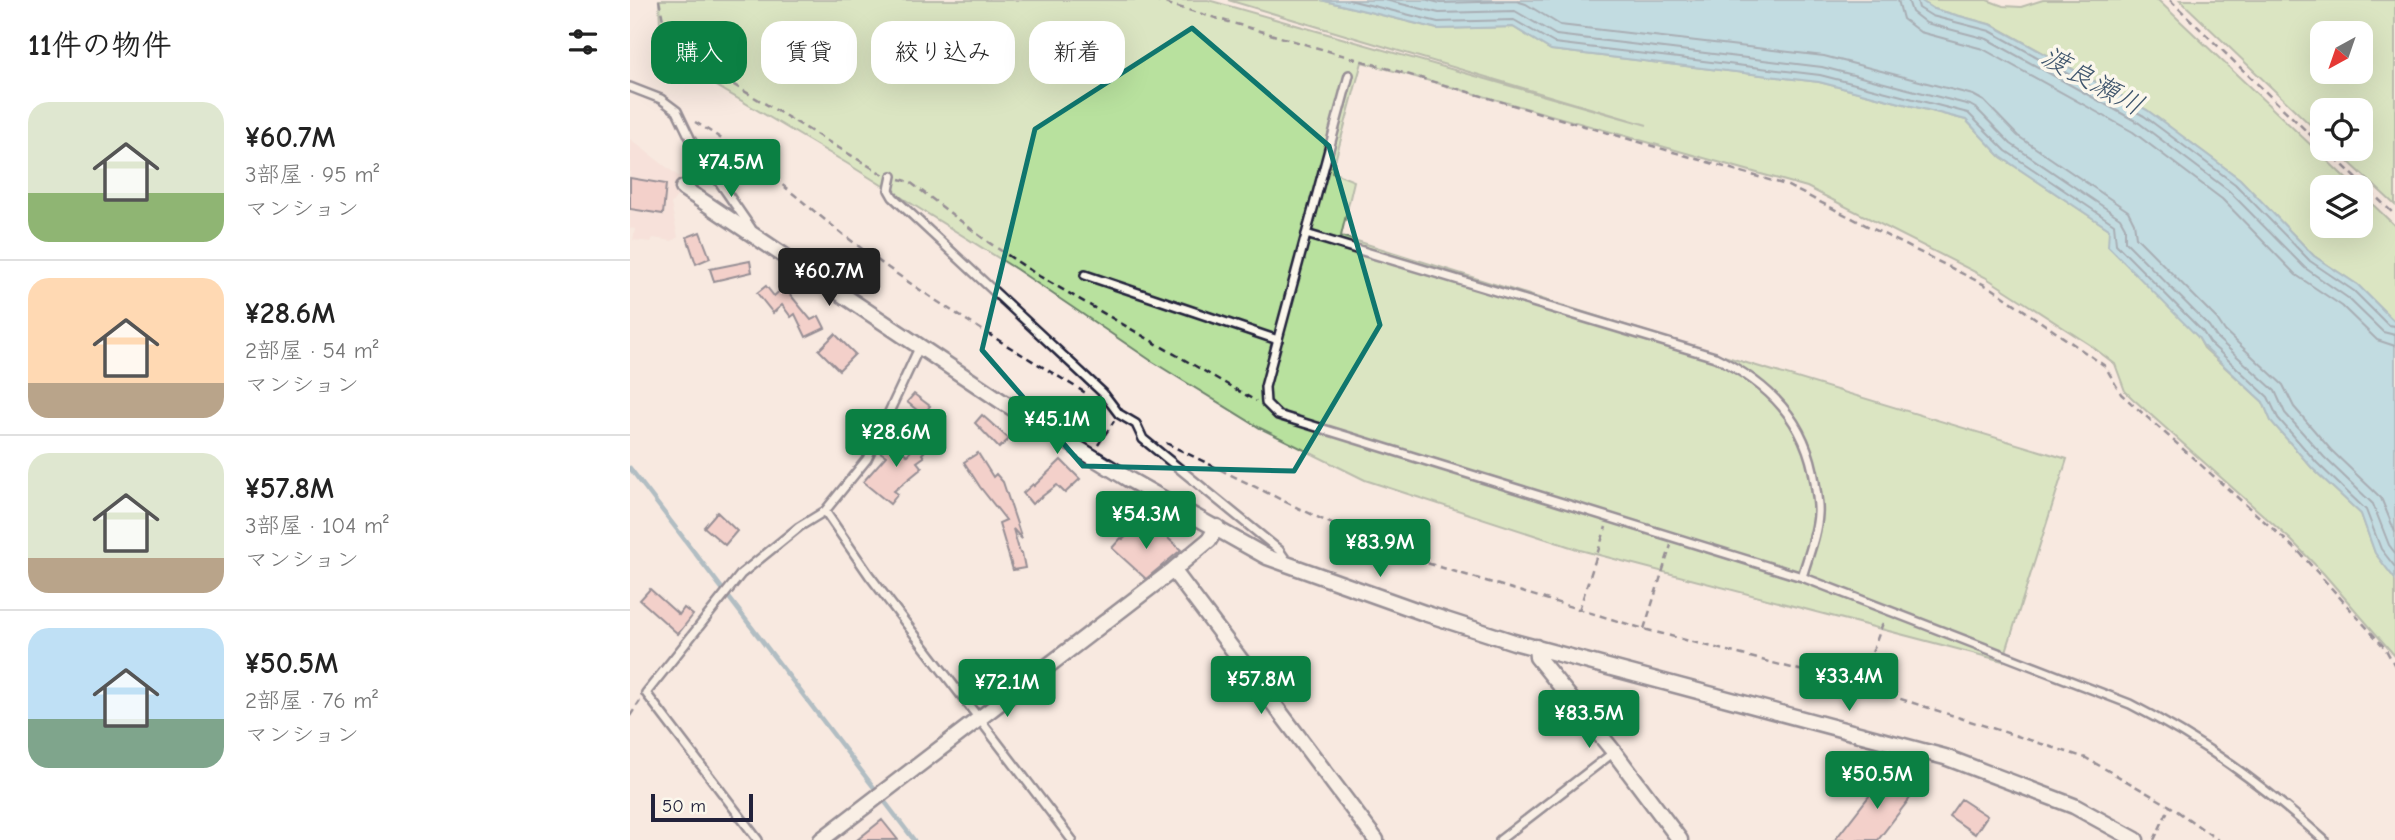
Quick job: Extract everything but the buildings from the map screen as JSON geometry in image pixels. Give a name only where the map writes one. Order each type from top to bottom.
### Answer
[{"type":"street","points":[[683,188],[919,348],[1128,479],[1268,557],[1475,630],[1945,757],[2074,806],[2136,840]]},
{"type":"street","points":[[821,840],[1173,570],[1209,540],[1217,527]]},
{"type":"street","points":[[1173,570],[1376,840]]},
{"type":"street","points":[[1536,647],[1537,657],[1614,752],[1680,840]]},
{"type":"lane","points":[[1349,75],[1265,387],[1266,403],[1271,409],[1283,417],[1802,577],[2055,674],[2142,710],[2233,764],[2324,840]]},
{"type":"lane","points":[[630,87],[661,99],[677,111],[706,164],[759,239]]},
{"type":"lane","points":[[892,176],[889,190],[893,197],[1103,393],[1119,414],[1136,424],[1143,439],[1279,550],[1291,566]]},
{"type":"lane","points":[[1306,234],[1715,358],[1755,379],[1792,419],[1812,463],[1818,512],[1802,577]]},
{"type":"lane","points":[[1085,275],[1278,340]]},
{"type":"lane","points":[[758,840],[646,693],[741,574],[799,527],[825,511],[867,458],[919,348]]},
{"type":"lane","points":[[825,511],[869,575],[1072,840]]},
{"type":"lane","points":[[1500,840],[1614,752]]},
{"type":"path","points":[[659,0],[665,29],[671,43],[679,52],[882,174],[910,182],[988,242],[1039,276],[1271,409]]},
{"type":"path","points":[[1154,0],[1786,184],[1993,289],[2105,366],[2121,394],[2300,553],[2385,648],[2395,666]]},
{"type":"path","points":[[2170,0],[2310,134]]},
{"type":"path","points":[[677,111],[742,154],[896,274],[1086,393]]},
{"type":"path","points":[[2339,161],[2395,215]]},
{"type":"path","points":[[1090,455],[1119,414]]},
{"type":"path","points":[[1166,443],[1349,532],[1430,564],[1644,629],[1860,686],[2085,758],[2170,806],[2218,840]]},
{"type":"path","points":[[1579,610],[1609,518]]},
{"type":"path","points":[[1644,629],[1673,537]]},
{"type":"path","points":[[1860,686],[1880,630]]},
{"type":"path","points":[[630,716],[646,693]]},
{"type":"path","points":[[2154,840],[2170,806]]},
{"type":"highlighted area","points":[[1192,28],[1329,146],[1380,325],[1294,471],[1083,466],[982,350],[1035,129]]},
{"type":"shaded area","points":[[630,139],[682,179],[683,188],[671,204],[678,237],[672,241],[653,238],[651,242],[633,240],[635,229],[630,228]]},
{"type":"green space","points":[[659,0],[1208,0],[1647,125],[1228,0],[1321,0],[1437,29],[1513,27],[1551,50],[1819,82],[1966,120],[2001,157],[2109,229],[2198,337],[2204,348],[2263,402],[2271,421],[2312,468],[2361,514],[2375,553],[2395,579],[2395,656],[2291,540],[2125,391],[2115,364],[1985,277],[1807,187],[1362,62],[1332,172],[1354,181],[1341,236],[1740,361],[2067,459],[2003,661],[1580,550],[1365,480],[1260,428],[1153,362],[1016,269],[713,84],[747,84],[747,21],[660,21]]},
{"type":"green space","points":[[1920,0],[1987,0],[2003,6],[2021,7],[2043,0],[2158,0],[2310,144],[2310,161],[2328,161],[2342,175],[2310,175],[2310,238],[2373,238],[2373,205],[2395,226],[2395,322],[2358,285],[2314,256],[2240,179],[2147,110],[1993,25],[1934,9]]},
{"type":"green space","points":[[2180,0],[2395,0],[2395,205],[2373,184],[2373,175],[2363,175],[2348,161],[2373,161],[2373,98],[2310,98],[2310,125]]},
{"type":"water","points":[[1321,0],[1920,0],[1934,9],[1992,25],[2147,110],[2240,179],[2314,256],[2358,285],[2395,322],[2395,579],[2375,553],[2361,514],[2312,468],[2271,421],[2263,402],[2204,347],[2198,337],[2108,246],[2109,229],[2001,157],[1966,120],[1819,82],[1551,50],[1513,27],[1438,29]]},
{"type":"waterway","points":[[630,468],[914,840]]},
{"type":"water label","name":"渡良瀬川","points":[[2093,80]]}]
